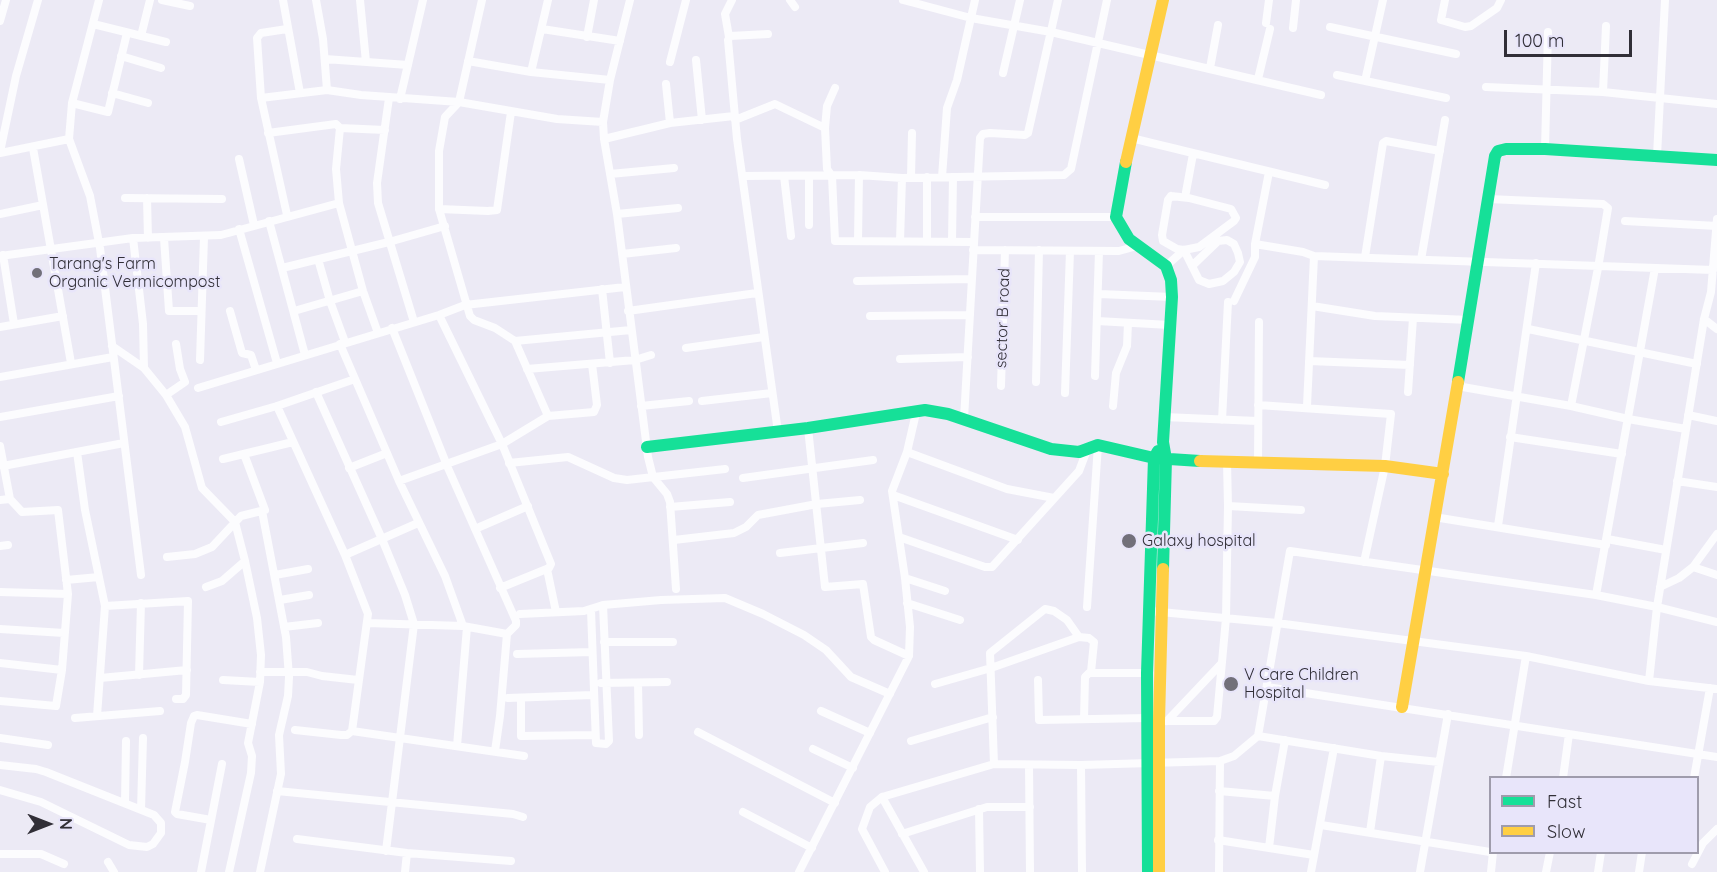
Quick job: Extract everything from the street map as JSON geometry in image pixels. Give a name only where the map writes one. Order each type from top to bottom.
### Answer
[{"type":"street","points":[[0,21],[6,0]]},
{"type":"street","points":[[38,0],[16,76],[0,152],[69,139]]},
{"type":"street","points":[[99,0],[72,103],[69,139],[90,196],[99,243],[141,575]]},
{"type":"street","points":[[141,36],[150,0]]},
{"type":"street","points":[[162,0],[190,6]]},
{"type":"street","points":[[283,0],[300,93]]},
{"type":"street","points":[[316,0],[327,90]]},
{"type":"street","points":[[360,0],[366,62]]},
{"type":"street","points":[[400,99],[423,0]]},
{"type":"street","points":[[482,0],[459,102],[444,117],[439,151],[439,209],[465,305],[474,320],[495,327],[515,341],[548,416]]},
{"type":"street","points":[[531,72],[548,0]]},
{"type":"street","points":[[587,37],[594,0]]},
{"type":"street","points":[[630,0],[610,80],[603,122],[604,139],[617,214],[647,447],[653,477],[667,494],[670,507],[676,589]]},
{"type":"street","points":[[670,62],[686,0]]},
{"type":"street","points":[[732,0],[725,14],[729,37],[734,118],[778,432]]},
{"type":"street","points":[[903,0],[971,18],[1051,32],[1321,95]]},
{"type":"street","points":[[942,177],[947,108],[957,80],[975,0]]},
{"type":"street","points":[[1003,73],[1020,0]]},
{"type":"street","points":[[964,419],[980,138],[983,134],[1025,135],[1028,133],[1058,0]]},
{"type":"street","points":[[743,176],[859,175],[906,178],[1064,175],[1071,169],[1107,0]]},
{"type":"street","points":[[1148,872],[1158,720],[1156,612],[1160,458],[1163,442],[1172,297],[1171,280],[1166,266],[1129,239],[1116,217],[1131,138],[1163,0]]},
{"type":"street","points":[[1258,79],[1268,26],[1269,0]]},
{"type":"street","points":[[1293,28],[1296,0]]},
{"type":"street","points":[[1365,81],[1383,0]]},
{"type":"street","points":[[1445,0],[1441,20],[1465,27],[1471,26],[1497,8],[1501,0]]},
{"type":"street","points":[[1657,156],[1665,0]]},
{"type":"street","points":[[93,24],[166,42]]},
{"type":"street","points":[[1210,68],[1218,25]]},
{"type":"street","points":[[1603,92],[1606,26]]},
{"type":"street","points":[[1330,27],[1456,54]]},
{"type":"street","points":[[287,29],[261,33],[257,38],[261,98],[287,215]]},
{"type":"street","points":[[542,29],[620,41]]},
{"type":"street","points":[[1545,149],[1548,32]]},
{"type":"street","points":[[72,103],[108,112],[128,33]]},
{"type":"street","points":[[729,37],[768,34]]},
{"type":"street","points":[[121,56],[161,68]]},
{"type":"street","points":[[325,59],[408,65]]},
{"type":"street","points":[[696,60],[702,120]]},
{"type":"street","points":[[468,61],[531,72],[610,80]]},
{"type":"street","points":[[1336,75],[1446,98]]},
{"type":"street","points":[[666,84],[670,123]]},
{"type":"street","points":[[1486,87],[1603,92],[1717,104]]},
{"type":"street","points":[[835,88],[827,106],[825,128],[827,169],[832,176],[834,240],[837,242],[927,240],[952,241],[1005,250],[1070,251],[1119,251],[1137,246]]},
{"type":"street","points":[[261,98],[327,90],[389,98],[459,102],[557,119],[603,122]]},
{"type":"street","points":[[112,93],[148,103]]},
{"type":"street","points":[[389,98],[377,183],[378,203],[414,322]]},
{"type":"street","points":[[604,139],[670,123],[734,118],[775,104],[825,128]]},
{"type":"street","points":[[439,209],[497,210],[511,112]]},
{"type":"street","points":[[1421,260],[1445,120]]},
{"type":"street","points":[[268,133],[336,123],[340,128],[336,169],[339,203],[363,291],[378,333]]},
{"type":"street","points":[[340,128],[385,130]]},
{"type":"street","points":[[900,241],[912,133]]},
{"type":"street","points":[[1131,138],[1325,185]]},
{"type":"street","points":[[1365,257],[1383,143],[1386,141],[1440,151]]},
{"type":"street","points":[[33,147],[71,363]]},
{"type":"street","points":[[1402,707],[1495,156],[1506,148],[1717,160]]},
{"type":"street","points":[[1186,192],[1193,153]]},
{"type":"street","points":[[239,159],[254,225]]},
{"type":"street","points":[[610,174],[674,168]]},
{"type":"street","points":[[1222,420],[1231,302],[1255,257],[1255,244],[1269,172]]},
{"type":"street","points":[[858,241],[859,175]]},
{"type":"street","points":[[784,176],[791,236]]},
{"type":"street","points":[[809,176],[809,225]]},
{"type":"street","points":[[927,177],[927,240]]},
{"type":"street","points":[[952,241],[953,177]]},
{"type":"street","points":[[1166,266],[1184,250],[1199,247],[1234,221],[1235,214],[1231,209],[1219,205],[1171,196],[1168,200],[1161,236],[1163,241],[1177,249],[1184,250]]},
{"type":"street","points":[[125,198],[222,199]]},
{"type":"street","points":[[147,198],[148,238]]},
{"type":"street","points":[[1488,199],[1606,205],[1608,212],[1571,406]]},
{"type":"street","points":[[14,324],[2,255],[133,238],[204,237],[339,203]]},
{"type":"street","points":[[0,214],[44,206]]},
{"type":"street","points":[[617,214],[678,208]]},
{"type":"street","points":[[975,217],[1116,217]]},
{"type":"street","points":[[1649,681],[1660,587],[1710,292],[1717,219]]},
{"type":"street","points":[[269,221],[305,355]]},
{"type":"street","points":[[1624,221],[1717,226]]},
{"type":"street","points":[[282,268],[445,226]]},
{"type":"street","points":[[239,230],[277,363]]},
{"type":"street","points":[[200,360],[204,237]]},
{"type":"street","points":[[133,238],[143,324],[144,368]]},
{"type":"street","points":[[164,238],[169,311],[201,311]]},
{"type":"street","points":[[1184,250],[1192,266],[1199,280],[1209,284],[1223,281],[1240,262],[1234,244],[1227,240],[1218,241],[1192,266]]},
{"type":"street","points":[[1255,244],[1314,256],[1536,263],[1598,268],[1713,270]]},
{"type":"street","points":[[622,254],[676,248]]},
{"type":"street","name":"sector B road","points":[[1001,386],[1005,250]]},
{"type":"street","points":[[1036,382],[1039,250]]},
{"type":"street","points":[[1065,393],[1070,251]]},
{"type":"street","points":[[1095,376],[1099,251]]},
{"type":"street","points":[[1307,406],[1314,256]]},
{"type":"street","points":[[318,259],[342,343],[355,379],[418,523],[445,576],[465,626],[456,746]]},
{"type":"street","points":[[1498,526],[1536,263]]},
{"type":"street","points":[[1596,595],[1655,268]]},
{"type":"street","points":[[857,281],[971,279]]},
{"type":"street","points":[[198,388],[440,315],[465,305],[625,287]]},
{"type":"street","points":[[602,289],[610,363]]},
{"type":"street","points":[[294,311],[363,291]]},
{"type":"street","points":[[628,311],[757,293]]},
{"type":"street","points":[[1099,294],[1172,297]]},
{"type":"street","points":[[1312,306],[1375,316],[1469,320]]},
{"type":"street","points":[[230,311],[242,353],[250,355],[255,370]]},
{"type":"street","points":[[440,315],[502,444],[551,564],[547,569],[500,588]]},
{"type":"street","points":[[870,316],[970,315]]},
{"type":"street","points":[[0,327],[63,316]]},
{"type":"street","points":[[1408,392],[1413,318]]},
{"type":"street","points":[[1704,319],[1717,329]]},
{"type":"street","points":[[1097,321],[1170,325]]},
{"type":"street","points":[[1257,462],[1259,322]]},
{"type":"street","points":[[1113,406],[1116,373],[1127,346],[1128,323]]},
{"type":"street","points":[[392,328],[446,464],[516,621],[516,626],[507,634],[495,751]]},
{"type":"street","points":[[1528,329],[1696,364]]},
{"type":"street","points":[[515,341],[631,330]]},
{"type":"street","points":[[686,348],[764,337]]},
{"type":"street","points":[[168,398],[185,382],[180,369],[176,344]]},
{"type":"street","points":[[112,346],[144,368],[168,398],[185,427],[202,488],[235,522],[245,561],[257,618],[260,682],[248,743],[252,756],[251,773],[229,872]]},
{"type":"street","points":[[527,369],[610,363],[651,355]]},
{"type":"street","points":[[0,377],[113,357]]},
{"type":"street","points":[[900,359],[968,357]]},
{"type":"street","points":[[1309,361],[1410,366]]},
{"type":"street","points":[[399,481],[502,444],[548,416],[594,412],[596,410],[592,364]]},
{"type":"street","points":[[221,422],[277,406],[355,379]]},
{"type":"street","points":[[1457,386],[1686,429]]},
{"type":"street","points":[[316,392],[382,539],[414,624],[386,851]]},
{"type":"street","points":[[702,401],[772,393]]},
{"type":"street","points":[[0,417],[119,396]]},
{"type":"street","points":[[641,406],[689,401]]},
{"type":"street","points":[[1258,405],[1307,406],[1396,414],[1364,562]]},
{"type":"street","points":[[277,406],[345,555],[368,614],[352,731]]},
{"type":"street","points":[[647,447],[778,432],[925,410],[964,419],[1051,449],[1079,452],[1093,447],[1160,458],[1385,466],[1443,474]]},
{"type":"street","points":[[799,872],[909,656],[910,640],[905,578],[892,490],[907,452],[916,413]]},
{"type":"street","points":[[1688,415],[1717,421]]},
{"type":"street","points":[[1164,417],[1257,421]]},
{"type":"street","points":[[808,428],[825,587],[862,584],[871,637],[909,656]]},
{"type":"street","points":[[1510,437],[1622,454]]},
{"type":"street","points":[[223,459],[293,442]]},
{"type":"street","points":[[3,466],[124,443]]},
{"type":"street","points":[[0,446],[5,500],[22,512],[58,510],[68,594],[62,670],[56,706],[0,701]]},
{"type":"street","points":[[899,537],[988,568],[992,567],[1079,471],[1093,447]]},
{"type":"street","points":[[1087,607],[1093,447]]},
{"type":"street","points":[[78,452],[85,510],[105,606],[97,716]]},
{"type":"street","points":[[907,452],[1007,489],[1054,498]]},
{"type":"street","points":[[349,468],[387,453]]},
{"type":"street","points":[[244,454],[265,509],[262,511],[280,600],[289,672],[288,696],[279,735],[281,774],[260,872]]},
{"type":"street","points":[[509,463],[563,456],[614,478],[627,480],[725,469]]},
{"type":"street","points":[[743,478],[873,460]]},
{"type":"street","points":[[1038,680],[1038,719],[1216,720],[1226,618],[1227,462]]},
{"type":"street","points":[[1677,481],[1717,487]]},
{"type":"street","points":[[893,495],[1018,540]]},
{"type":"street","points":[[674,540],[734,533],[746,527],[758,515],[817,504],[860,500]]},
{"type":"street","points":[[670,507],[730,502]]},
{"type":"street","points":[[475,529],[528,506]]},
{"type":"street","points":[[1228,506],[1301,510]]},
{"type":"street","points":[[167,557],[195,554],[212,547],[241,516],[262,511]]},
{"type":"street","points":[[1434,517],[1666,550]]},
{"type":"street","points":[[345,555],[418,523]]},
{"type":"street","points":[[1660,587],[1679,578],[1693,567],[1717,534]]},
{"type":"street","points":[[780,553],[863,543]]},
{"type":"street","points":[[885,872],[862,829],[870,807],[882,797],[994,764],[1081,765],[1220,761],[1234,756],[1258,736],[1290,551],[1596,595],[1717,622]]},
{"type":"street","points":[[206,587],[222,581],[245,561]]},
{"type":"street","points":[[1693,567],[1717,575]]},
{"type":"street","points":[[275,575],[308,569]]},
{"type":"street","points":[[547,569],[556,612]]},
{"type":"street","points":[[66,580],[99,577]]},
{"type":"street","points":[[905,578],[945,591]]},
{"type":"street","points":[[0,592],[68,594]]},
{"type":"street","points":[[280,600],[309,595]]},
{"type":"street","points":[[520,614],[591,610],[603,605],[669,599],[725,598],[804,635],[826,650],[851,677],[890,694]]},
{"type":"street","points":[[105,606],[188,601],[186,695],[183,699],[176,699]]},
{"type":"street","points":[[139,675],[141,603]]},
{"type":"street","points":[[907,603],[960,620]]},
{"type":"street","points":[[591,610],[596,743],[608,743],[603,605]]},
{"type":"street","points":[[994,764],[990,653],[1045,609],[1054,611],[1067,620],[1079,637]]},
{"type":"street","points":[[1156,612],[1276,623],[1526,656],[1649,681],[1714,689],[1694,776]]},
{"type":"street","points":[[1156,612],[1147,673],[1158,720]]},
{"type":"street","points":[[284,627],[318,623]]},
{"type":"street","points":[[367,623],[465,626],[507,634]]},
{"type":"street","points":[[0,629],[64,633]]},
{"type":"street","points":[[935,684],[991,668],[1079,637],[1089,638],[1094,642],[1091,672]]},
{"type":"street","points":[[604,642],[673,642]]},
{"type":"street","points":[[517,654],[592,652]]},
{"type":"street","points":[[1506,776],[1526,656]]},
{"type":"street","points":[[0,663],[62,670]]},
{"type":"street","points":[[1158,720],[1222,664]]},
{"type":"street","points":[[99,678],[187,670]]},
{"type":"street","points":[[260,672],[307,672],[358,680]]},
{"type":"street","points":[[1084,719],[1085,677],[1091,672],[1147,673]]},
{"type":"street","points":[[223,680],[260,682]]},
{"type":"street","points":[[593,684],[667,682]]},
{"type":"street","points":[[638,683],[639,735]]},
{"type":"street","points":[[1267,687],[1717,757]]},
{"type":"street","points":[[508,698],[593,695]]},
{"type":"street","points":[[521,698],[521,736],[596,735]]},
{"type":"street","points":[[75,718],[160,711]]},
{"type":"street","points":[[821,711],[870,733]]},
{"type":"street","points":[[1420,872],[1448,714]]},
{"type":"street","points":[[211,820],[175,812],[186,762],[191,723],[194,716],[198,715],[252,724]]},
{"type":"street","points":[[911,741],[993,717]]},
{"type":"street","points":[[296,730],[341,735],[352,731],[524,756]]},
{"type":"street","points":[[698,732],[835,803]]},
{"type":"street","points":[[1563,776],[1569,734]]},
{"type":"street","points":[[1258,736],[1381,756],[1439,762]]},
{"type":"street","points":[[0,738],[48,745]]},
{"type":"street","points":[[141,810],[143,738]]},
{"type":"street","points":[[1269,848],[1285,740]]},
{"type":"street","points":[[125,803],[126,741]]},
{"type":"street","points":[[1311,872],[1334,748]]},
{"type":"street","points":[[813,749],[853,768]]},
{"type":"street","points":[[1370,832],[1381,756]]},
{"type":"street","points":[[1219,872],[1220,761]]},
{"type":"street","points":[[1154,763],[1159,872]]},
{"type":"street","points":[[201,872],[222,764]]},
{"type":"street","points":[[0,765],[36,769],[125,803],[158,818],[162,827],[158,838],[147,847],[129,845],[42,802],[0,790]]},
{"type":"street","points":[[1029,765],[1030,872]]},
{"type":"street","points":[[1081,765],[1082,872]]},
{"type":"street","points":[[277,791],[513,814],[523,817]]},
{"type":"street","points":[[1219,791],[1275,796]]},
{"type":"street","points":[[882,797],[924,872]]},
{"type":"street","points":[[902,834],[987,807],[1030,807]]},
{"type":"street","points":[[979,809],[980,872]]},
{"type":"street","points":[[743,812],[812,848]]},
{"type":"street","points":[[1321,825],[1489,852]]},
{"type":"street","points":[[1699,851],[1703,843],[1717,830]]},
{"type":"street","points":[[297,839],[386,851],[511,861]]},
{"type":"street","points":[[1218,840],[1314,855]]},
{"type":"street","points":[[405,872],[407,853]]},
{"type":"street","points":[[0,855],[41,854],[64,864]]},
{"type":"street","points":[[1491,872],[1492,854]]},
{"type":"street","points":[[1546,872],[1550,854]]},
{"type":"street","points":[[1598,872],[1601,854]]},
{"type":"street","points":[[1639,872],[1642,854]]},
{"type":"street","points":[[1692,864],[1697,854]]},
{"type":"street","points":[[108,862],[114,872]]},
{"type":"traffic: fast","points":[[1458,382],[1495,156],[1498,151],[1545,149],[1717,160]]},
{"type":"traffic: fast","points":[[1126,162],[1116,217],[1129,239],[1166,266],[1171,280],[1172,297],[1163,442],[1166,459],[1163,569]]},
{"type":"traffic: fast","points":[[647,447],[808,428],[925,410],[948,414],[1051,449],[1079,452],[1098,445],[1154,458],[1200,461]]},
{"type":"traffic: fast","points":[[1148,872],[1147,673],[1154,458],[1158,451]]},
{"type":"traffic: slow","points":[[1126,162],[1163,0]]},
{"type":"traffic: slow","points":[[1402,707],[1458,382]]},
{"type":"traffic: slow","points":[[1200,461],[1385,466],[1443,474]]},
{"type":"traffic: slow","points":[[1159,872],[1159,721],[1163,569]]},
{"type":"place","name":"Tarang's Farm Organic Vermicompost","points":[[37,273]]},
{"type":"place","name":"Galaxy hospital","points":[[1129,541]]},
{"type":"place","name":"V Care Children Hospital","points":[[1231,684]]}]
